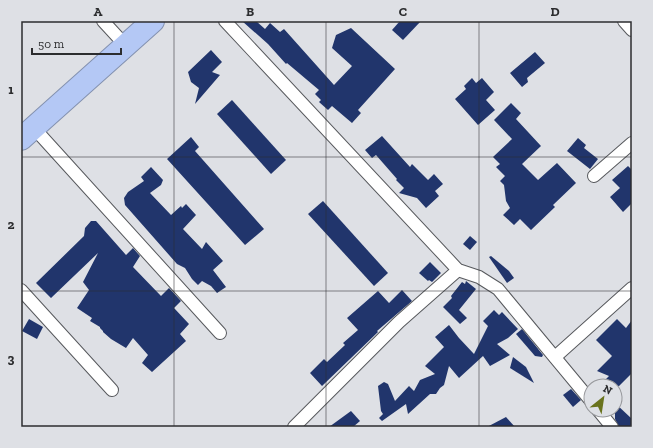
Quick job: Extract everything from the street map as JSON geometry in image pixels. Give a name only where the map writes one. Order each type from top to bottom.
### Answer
[{"type":"highway","points":[[27,133],[153,21]]},
{"type":"street","points":[[103,21],[126,46]]},
{"type":"street","points":[[225,21],[458,270],[479,277],[498,289],[583,391]]},
{"type":"street","points":[[624,21],[632,30]]},
{"type":"street","points":[[27,133],[220,333]]},
{"type":"street","points":[[594,176],[632,143]]},
{"type":"street","points":[[294,427],[399,322],[458,270]]},
{"type":"street","points":[[555,357],[632,288]]},
{"type":"street","points":[[21,290],[112,390]]},
{"type":"street","points":[[605,418],[612,427]]},
{"type":"building","points":[[242,21],[256,21],[265,29],[270,23],[280,32],[284,29],[334,85],[352,66],[332,48],[336,35],[351,28],[395,69],[358,110],[361,113],[352,123],[332,106],[328,110],[319,102],[321,100],[315,94],[319,90],[287,63],[286,64],[268,44]]},
{"type":"building","points":[[400,21],[421,21],[403,40],[392,30]]},
{"type":"building","points":[[211,50],[222,62],[212,72],[220,75],[195,104],[199,88],[191,82],[188,72]]},
{"type":"building","points":[[535,52],[545,63],[527,78],[528,82],[522,87],[510,73]]},
{"type":"building","points":[[472,78],[476,83],[482,78],[494,92],[486,100],[495,110],[478,125],[455,99],[466,89],[464,86]]},
{"type":"building","points":[[232,100],[286,160],[271,174],[217,114]]},
{"type":"building","points":[[511,103],[521,113],[516,119],[541,146],[522,164],[538,180],[557,163],[576,183],[553,205],[555,207],[531,230],[520,219],[514,225],[503,215],[510,208],[506,201],[504,185],[500,181],[505,176],[496,167],[500,164],[493,157],[512,139],[494,120]]},
{"type":"building","points":[[382,136],[410,167],[412,164],[428,180],[434,174],[443,184],[435,191],[439,196],[426,208],[417,198],[399,193],[404,188],[396,180],[397,179],[376,155],[372,158],[365,150]]},
{"type":"building","points":[[191,137],[199,147],[195,151],[264,229],[245,245],[167,159]]},
{"type":"building","points":[[578,138],[586,145],[584,148],[598,159],[590,169],[567,151]]},
{"type":"building","points":[[628,166],[632,170],[632,203],[623,212],[610,197],[620,188],[612,180]]},
{"type":"building","points":[[151,167],[163,180],[161,185],[150,193],[171,215],[181,206],[182,208],[186,204],[196,215],[183,229],[202,249],[206,242],[223,261],[213,270],[226,287],[217,293],[211,286],[202,281],[198,285],[185,268],[177,264],[125,205],[124,198],[128,192],[144,181],[141,177]]},
{"type":"building","points":[[323,201],[388,273],[374,286],[308,214]]},
{"type":"building","points":[[91,221],[96,221],[126,255],[133,248],[140,256],[133,267],[161,296],[169,288],[181,301],[174,308],[189,324],[180,334],[186,341],[152,372],[142,363],[148,355],[133,338],[126,348],[111,339],[100,327],[90,321],[92,318],[77,308],[89,290],[83,282],[98,253],[51,298],[36,283],[84,236],[85,228]]},
{"type":"building","points":[[470,236],[477,242],[470,250],[463,244]]},
{"type":"building","points":[[491,256],[509,271],[514,278],[507,283],[489,257]]},
{"type":"building","points":[[430,262],[441,273],[432,282],[429,280],[428,281],[419,273]]},
{"type":"building","points":[[466,281],[476,289],[459,310],[467,318],[460,324],[443,307],[452,298],[451,296],[462,282],[465,284]]},
{"type":"building","points":[[402,290],[412,301],[377,331],[378,332],[322,386],[310,373],[324,359],[327,362],[345,345],[343,343],[358,330],[347,318],[378,291],[389,303]]},
{"type":"building","points":[[494,310],[499,315],[502,312],[518,329],[508,338],[497,344],[510,355],[490,366],[483,356],[459,378],[449,366],[444,385],[436,394],[430,394],[408,414],[406,404],[382,421],[379,418],[383,414],[381,411],[378,386],[384,382],[388,384],[395,401],[409,386],[414,391],[420,380],[435,374],[425,366],[444,347],[435,337],[449,325],[474,354],[488,326],[483,321]]},
{"type":"building","points":[[29,319],[43,327],[37,339],[22,331]]},
{"type":"building","points":[[617,319],[626,328],[632,320],[632,373],[623,382],[623,378],[607,378],[609,376],[597,371],[612,356],[596,340]]},
{"type":"building","points":[[522,329],[543,355],[542,357],[535,356],[516,334]]},
{"type":"building","points":[[513,357],[526,367],[534,383],[510,368]]},
{"type":"building","points":[[571,389],[581,400],[573,407],[563,395]]},
{"type":"building","points":[[351,411],[360,421],[353,427],[329,427]]},
{"type":"building","points":[[623,411],[632,419],[632,424],[629,427],[619,427],[615,419],[623,418]]},
{"type":"building","points":[[506,417],[515,427],[487,427]]}]
